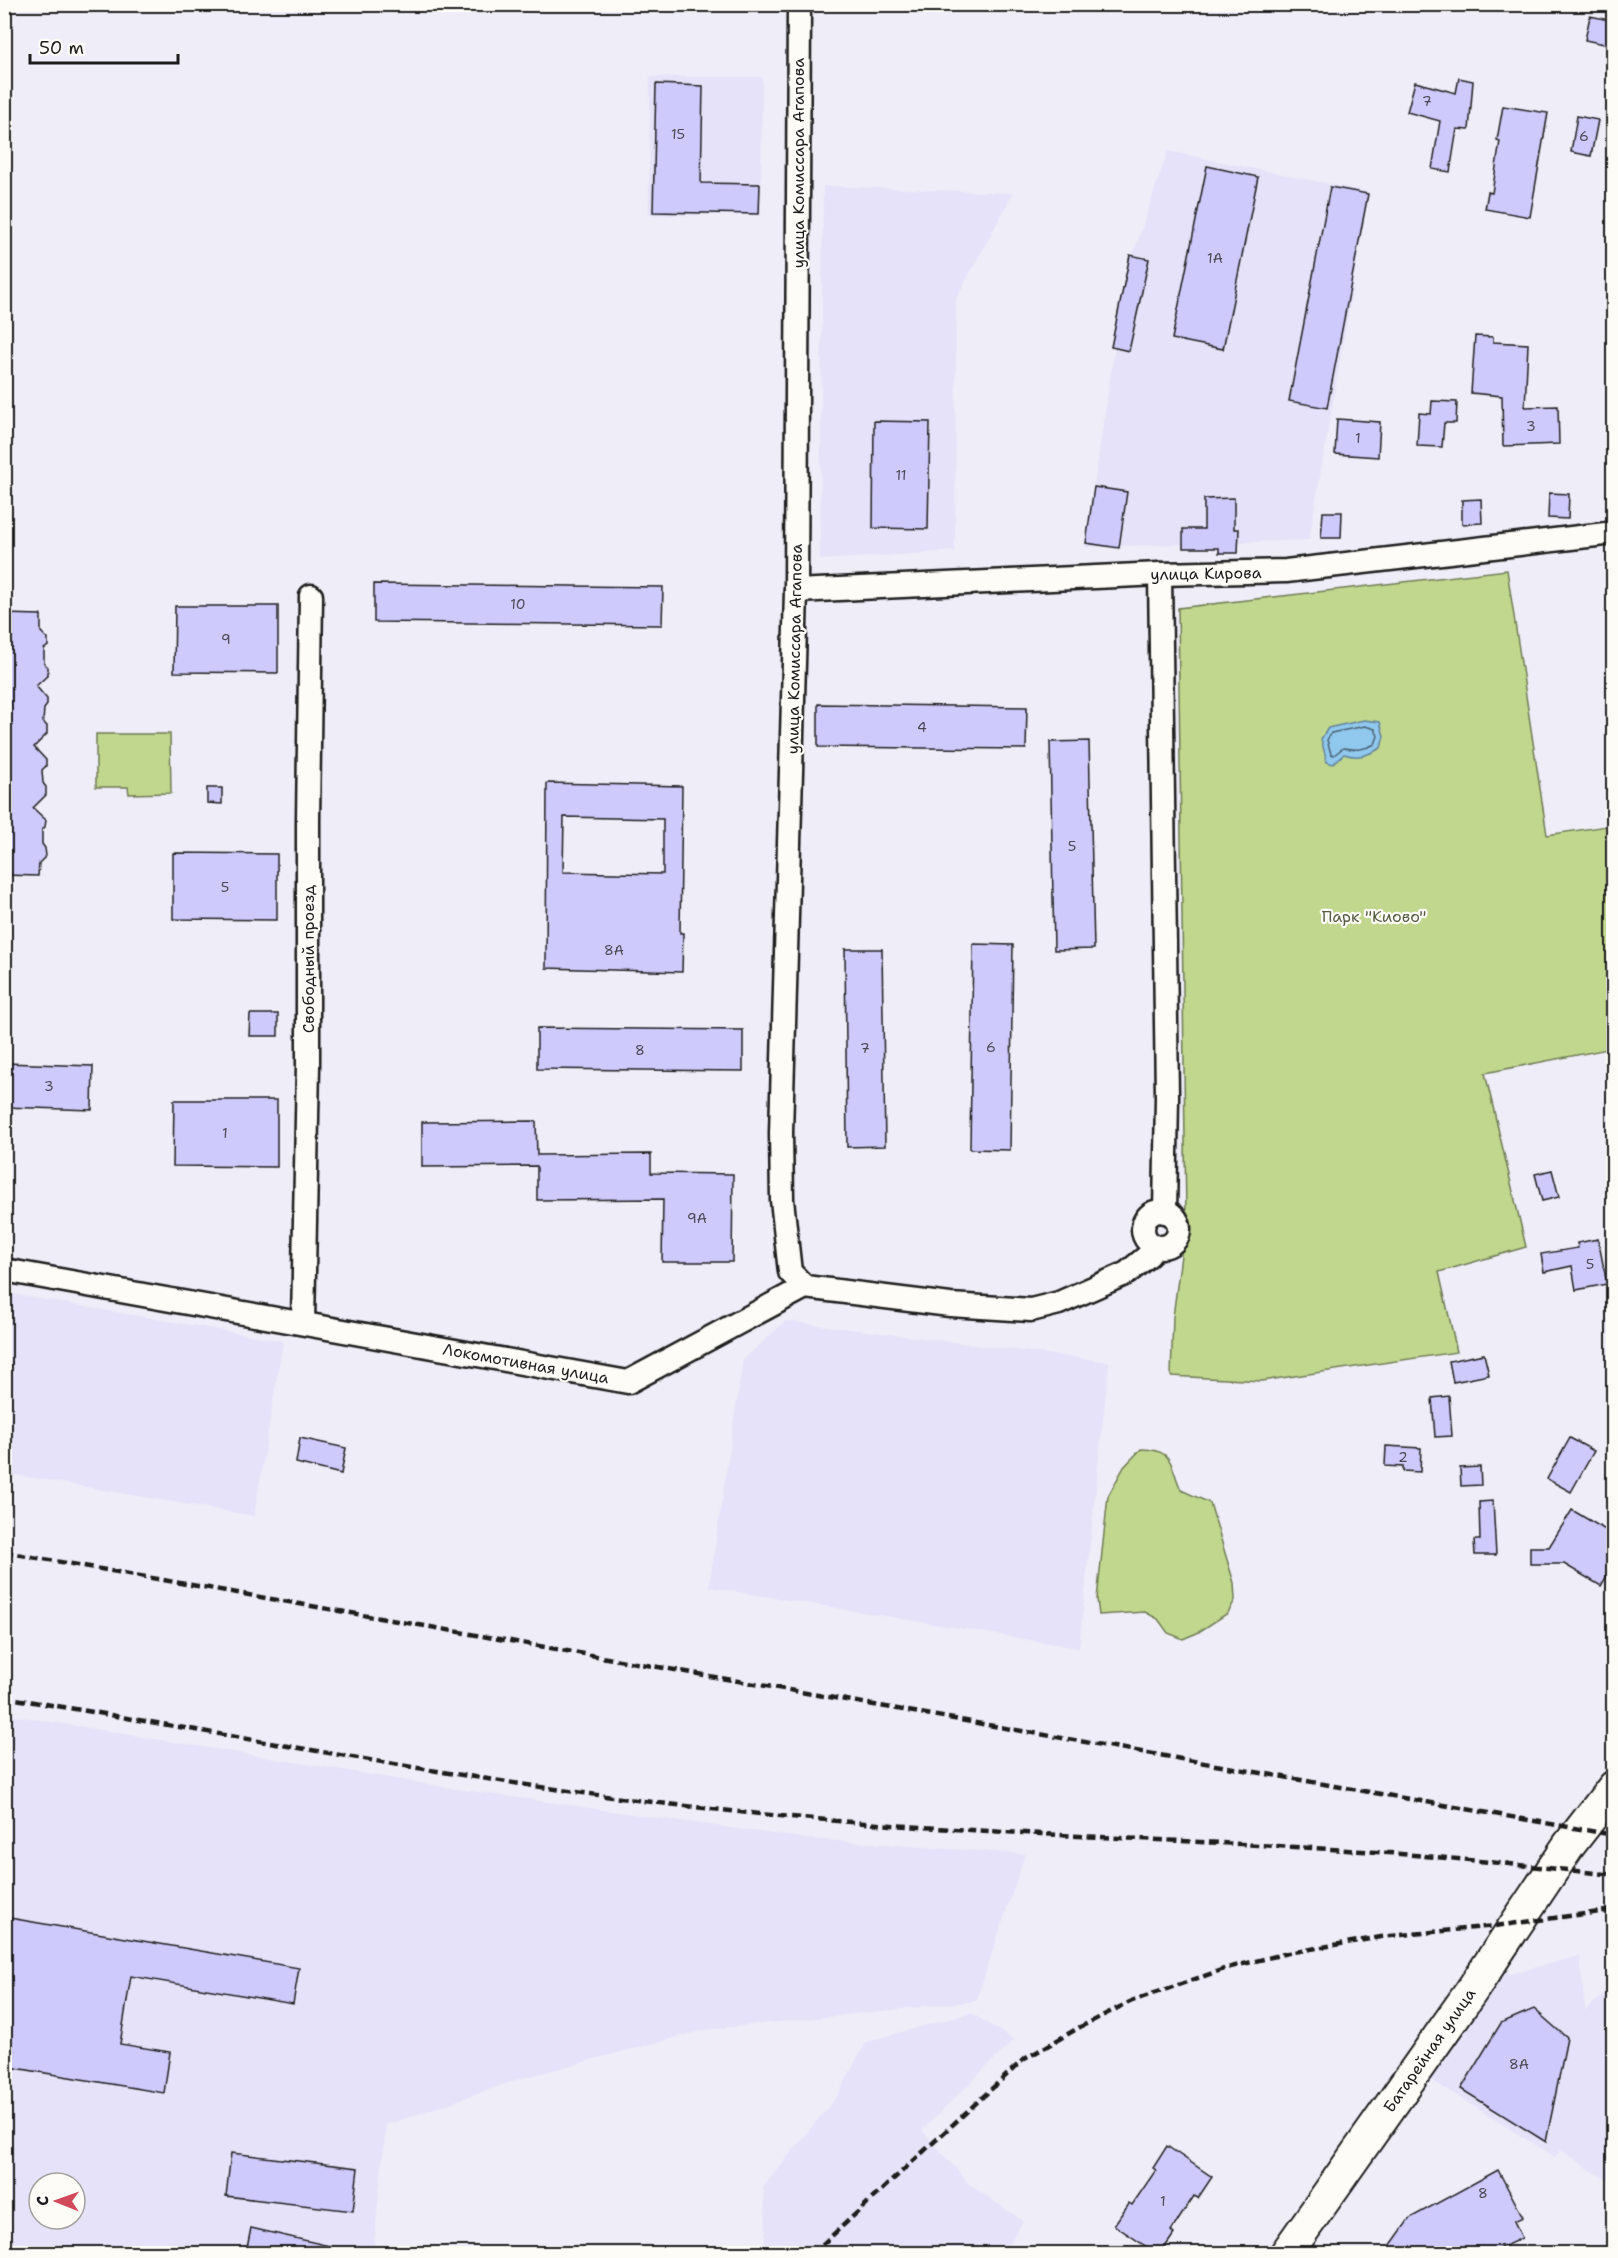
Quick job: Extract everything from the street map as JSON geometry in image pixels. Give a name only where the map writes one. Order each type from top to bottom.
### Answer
[{"type":"main road","name":"Батарейная улица","points":[[1286,2253],[1470,1993],[1569,1845],[1614,1787]]},
{"type":"street","name":"улица Комиссара Агапова","points":[[799,4],[796,591],[781,1133],[783,1200],[790,1272],[805,1287]]},
{"type":"street","name":"улица Кирова","points":[[796,591],[1160,574],[1286,571],[1614,533]]},
{"type":"street","points":[[805,1287],[950,1305],[1031,1310],[1059,1303],[1127,1273],[1149,1255],[1154,1246],[1170,1245],[1178,1234],[1177,1220],[1166,1212],[1167,1097],[1160,574]]},
{"type":"street","name":"Свободный проезд","points":[[303,1323],[308,1066],[311,596]]},
{"type":"street","name":"Локомотивная улица","points":[[4,1270],[628,1382],[805,1287]]},
{"type":"shaded area","points":[[650,77],[762,77],[761,215],[649,215]]},
{"type":"shaded area","points":[[1168,151],[1369,192],[1309,540],[1085,547],[1125,278]]},
{"type":"shaded area","points":[[823,186],[1013,193],[956,299],[955,551],[820,560]]},
{"type":"shaded area","points":[[5,1293],[283,1341],[254,1516],[5,1473]]},
{"type":"shaded area","points":[[786,1321],[1109,1362],[1079,1648],[709,1587],[743,1360]]},
{"type":"shaded area","points":[[4,1714],[456,1789],[808,1839],[1025,1854],[976,2001],[704,2030],[519,2079],[386,2125],[373,2253],[5,2253]]},
{"type":"shaded area","points":[[1580,1956],[1585,2011],[1613,1986],[1613,2184],[1560,2150],[1555,2157],[1430,2079],[1501,1967],[1510,1974]]},
{"type":"shaded area","points":[[971,2013],[1014,2040],[922,2130],[969,2184],[1023,2221],[1003,2253],[764,2253],[766,2221],[763,2187],[838,2095],[866,2042]]},
{"type":"green space","name":"Парк \"Киово\"","points":[[1507,570],[1547,835],[1613,825],[1613,1048],[1485,1073],[1526,1247],[1439,1272],[1457,1352],[1262,1381],[1171,1376],[1173,1317],[1186,1217],[1178,608]]},
{"type":"green space","points":[[96,734],[170,734],[171,793],[129,794],[128,787],[96,787]]},
{"type":"green space","points":[[1141,1449],[1165,1455],[1172,1465],[1181,1490],[1210,1503],[1234,1583],[1235,1600],[1228,1613],[1197,1633],[1183,1639],[1168,1633],[1158,1619],[1145,1612],[1099,1615],[1097,1599],[1108,1496],[1124,1467]]},
{"type":"water","points":[[1364,720],[1380,722],[1384,736],[1381,748],[1363,756],[1344,754],[1333,764],[1327,762],[1321,739],[1328,728]]},
{"type":"building","points":[[1590,16],[1614,21],[1614,46],[1585,40]]},
{"type":"building","points":[[1459,78],[1473,81],[1469,130],[1457,129],[1450,172],[1432,169],[1440,121],[1407,112],[1415,82],[1456,93]]},
{"type":"building","points":[[656,84],[703,86],[701,183],[760,184],[759,214],[653,212]]},
{"type":"building","points":[[1503,106],[1548,113],[1530,217],[1485,209],[1488,192],[1492,193]]},
{"type":"building","points":[[1577,116],[1598,120],[1591,156],[1571,152]]},
{"type":"building","points":[[1207,166],[1258,177],[1223,349],[1172,339]]},
{"type":"building","points":[[1330,187],[1368,194],[1327,408],[1289,401]]},
{"type":"building","points":[[1130,255],[1149,259],[1129,351],[1111,347]]},
{"type":"building","points":[[1475,336],[1493,337],[1493,342],[1528,344],[1525,407],[1558,406],[1559,444],[1503,446],[1502,396],[1471,393]]},
{"type":"building","points":[[1432,401],[1457,402],[1456,423],[1444,423],[1442,447],[1417,446],[1419,413],[1431,414]]},
{"type":"building","points":[[1337,419],[1380,422],[1378,457],[1335,454]]},
{"type":"building","points":[[874,421],[930,422],[928,529],[873,528]]},
{"type":"building","points":[[1094,487],[1127,492],[1119,548],[1086,543]]},
{"type":"building","points":[[1549,493],[1569,494],[1568,519],[1548,518]]},
{"type":"building","points":[[1234,498],[1234,529],[1239,529],[1238,553],[1219,553],[1219,548],[1183,548],[1183,529],[1204,529],[1204,499]]},
{"type":"building","points":[[1481,499],[1482,523],[1462,524],[1462,500]]},
{"type":"building","points":[[1323,512],[1342,512],[1341,538],[1321,538]]},
{"type":"building","points":[[374,584],[663,587],[662,625],[374,622]]},
{"type":"building","points":[[175,606],[278,606],[278,673],[174,672]]},
{"type":"building","points":[[4,614],[41,615],[41,632],[48,639],[48,646],[44,649],[44,663],[48,667],[48,675],[36,686],[47,699],[43,722],[47,726],[47,734],[34,747],[46,760],[46,766],[42,770],[46,795],[33,808],[46,820],[42,830],[42,844],[46,856],[39,863],[38,876],[4,875]]},
{"type":"building","points":[[818,704],[1027,707],[1026,749],[818,747]]},
{"type":"building","points":[[1089,741],[1094,949],[1054,950],[1050,742]]},
{"type":"building","points":[[547,783],[682,786],[680,933],[683,933],[682,972],[546,968]],"holes":[[[564,817],[663,819],[663,874],[563,872]]]},
{"type":"building","points":[[207,788],[222,788],[222,804],[207,803]]},
{"type":"building","points":[[173,853],[277,854],[277,920],[173,919]]},
{"type":"building","points":[[973,944],[1013,945],[1010,1150],[970,1149]]},
{"type":"building","points":[[845,949],[882,949],[885,1146],[847,1147]]},
{"type":"building","points":[[250,1014],[278,1014],[278,1036],[249,1036]]},
{"type":"building","points":[[537,1028],[743,1030],[743,1071],[537,1069]]},
{"type":"building","points":[[4,1063],[93,1066],[92,1110],[4,1107]]},
{"type":"building","points":[[174,1100],[277,1100],[277,1167],[173,1166]]},
{"type":"building","points":[[536,1121],[537,1155],[651,1154],[651,1173],[733,1174],[732,1262],[662,1262],[663,1199],[537,1200],[537,1166],[422,1167],[422,1122]]},
{"type":"building","points":[[1552,1170],[1559,1197],[1542,1201],[1535,1174]]},
{"type":"building","points":[[1598,1239],[1607,1284],[1576,1290],[1572,1266],[1544,1272],[1541,1254],[1578,1248],[1577,1243]]},
{"type":"building","points":[[1484,1354],[1489,1375],[1453,1382],[1449,1361]]},
{"type":"building","points":[[1449,1396],[1452,1436],[1435,1437],[1432,1398]]},
{"type":"building","points":[[300,1438],[346,1448],[341,1474],[296,1463]]},
{"type":"building","points":[[1570,1438],[1594,1451],[1571,1492],[1547,1479]]},
{"type":"building","points":[[1386,1446],[1421,1448],[1420,1472],[1403,1471],[1403,1467],[1385,1466]]},
{"type":"building","points":[[1480,1467],[1481,1485],[1461,1486],[1460,1468]]},
{"type":"building","points":[[1493,1501],[1496,1555],[1475,1555],[1474,1540],[1480,1540],[1479,1502]]},
{"type":"building","points":[[1572,1510],[1614,1535],[1614,1564],[1601,1586],[1564,1564],[1530,1564],[1530,1547],[1549,1547]]},
{"type":"building","points":[[4,1917],[299,1968],[293,2004],[131,1976],[120,2044],[170,2052],[164,2093],[4,2066]]},
{"type":"building","points":[[1534,2009],[1567,2038],[1546,2142],[1461,2089],[1501,2023]]},
{"type":"building","points":[[1167,2146],[1212,2177],[1198,2198],[1194,2196],[1171,2231],[1174,2234],[1161,2253],[1156,2253],[1114,2225],[1129,2203],[1132,2205],[1156,2170],[1153,2168]]},
{"type":"building","points":[[231,2153],[358,2168],[353,2211],[226,2196]]},
{"type":"building","points":[[1498,2170],[1523,2217],[1514,2221],[1522,2238],[1490,2253],[1385,2253],[1410,2218]]},
{"type":"building","points":[[251,2228],[334,2247],[333,2253],[246,2253]]},
{"type":"railway","points":[[4,1552],[1614,1835]]},
{"type":"railway","points":[[4,1697],[357,1758],[534,1786],[712,1809],[874,1824],[1362,1851],[1614,1875]]},
{"type":"railway","points":[[812,2254],[1023,2060],[1080,2027],[1132,2001],[1227,1968],[1288,1953],[1381,1937],[1495,1926],[1614,1910]]}]
